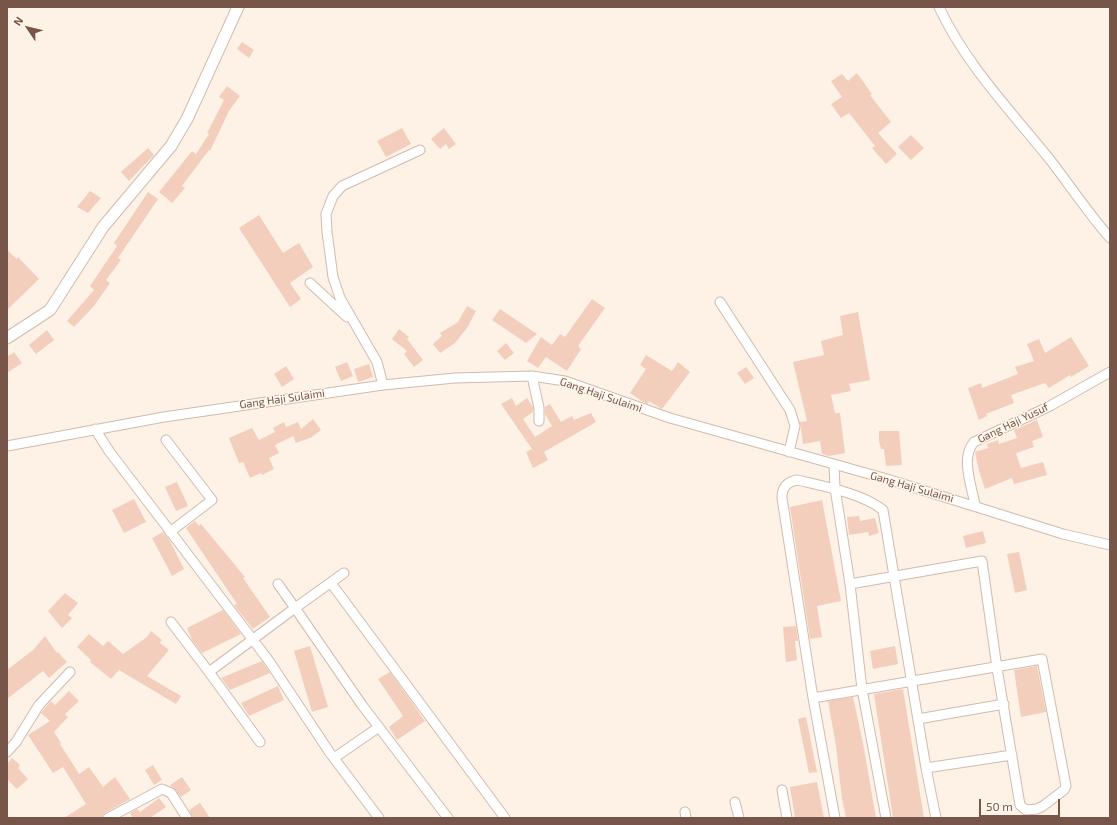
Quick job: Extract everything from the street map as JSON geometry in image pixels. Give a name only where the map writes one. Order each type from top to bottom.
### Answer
[{"type":"street","points":[[7,338],[50,310],[103,227],[171,146],[190,112],[238,7]]},
{"type":"street","points":[[939,7],[955,39],[980,75],[1051,162],[1110,238]]},
{"type":"street","points":[[384,385],[377,362],[340,298],[333,277],[326,222],[330,202],[342,186],[420,150]]},
{"type":"street","points":[[310,283],[354,323]]},
{"type":"street","points":[[720,302],[790,410],[795,426],[789,452]]},
{"type":"street","name":"Gang Haji Yusuf","points":[[975,505],[966,458],[970,447],[974,442],[1050,406],[1110,372]]},
{"type":"street","points":[[532,376],[539,408],[539,422]]},
{"type":"street","name":"Gang Haji Sulaimi","points":[[7,446],[94,429],[384,385],[455,378],[532,376],[565,381],[652,412],[975,505],[1063,534],[1110,545]]},
{"type":"street","points":[[94,429],[170,532],[253,640],[280,677],[334,758],[379,818]]},
{"type":"street","points":[[166,440],[212,500],[170,532]]},
{"type":"street","points":[[834,465],[835,488],[850,584],[862,689],[886,818]]},
{"type":"street","points":[[835,818],[813,698],[782,498],[782,491],[785,485],[790,481],[797,480],[835,488],[872,503],[883,510],[926,768],[936,818]]},
{"type":"street","points":[[813,698],[997,668],[1040,659],[1043,661],[1066,786],[1064,790],[1037,809],[1024,809],[1020,805],[997,668],[982,561],[850,584]]},
{"type":"street","points":[[209,672],[344,573]]},
{"type":"street","points":[[330,583],[507,817]]},
{"type":"street","points":[[278,584],[379,727],[448,818]]},
{"type":"street","points":[[171,622],[260,742]]},
{"type":"street","points":[[7,752],[16,742],[39,705],[70,672]]},
{"type":"street","points":[[918,719],[1004,704]]},
{"type":"street","points":[[334,758],[379,727]]},
{"type":"street","points":[[926,768],[1012,755]]},
{"type":"street","points":[[108,818],[158,791],[164,790],[174,797],[187,818]]},
{"type":"street","points":[[782,790],[787,818]]},
{"type":"street","points":[[735,802],[738,818]]},
{"type":"building","points":[[242,42],[254,50],[249,58],[237,49]]},
{"type":"building","points":[[857,73],[872,94],[870,95],[891,122],[878,133],[897,154],[886,164],[872,148],[875,146],[849,113],[841,118],[831,104],[842,97],[831,81],[842,74],[848,81]]},
{"type":"building","points":[[227,86],[240,96],[229,111],[210,151],[209,150],[182,186],[185,188],[172,203],[159,192],[192,151],[196,154],[209,134],[207,133],[224,100],[219,97]]},
{"type":"building","points":[[402,128],[411,144],[386,157],[377,141]]},
{"type":"building","points":[[444,128],[456,144],[449,149],[446,144],[440,149],[431,139]]},
{"type":"building","points":[[911,135],[924,148],[911,160],[898,147]]},
{"type":"building","points":[[148,148],[154,155],[129,181],[121,172]]},
{"type":"building","points":[[90,191],[101,198],[88,213],[77,207]]},
{"type":"building","points":[[148,192],[158,199],[118,258],[121,260],[106,280],[110,283],[94,306],[74,327],[67,321],[94,290],[90,286],[117,246],[114,243]]},
{"type":"building","points":[[259,215],[283,253],[299,243],[313,267],[290,283],[301,299],[290,307],[239,228]]},
{"type":"building","points":[[7,250],[17,259],[18,257],[39,279],[7,310]]},
{"type":"building","points":[[592,299],[605,308],[578,346],[581,349],[567,371],[546,357],[538,368],[527,361],[541,337],[552,345],[560,334],[565,337]]},
{"type":"building","points":[[467,306],[476,311],[467,328],[455,343],[440,353],[433,344],[442,336],[440,333],[458,322]]},
{"type":"building","points":[[500,309],[537,334],[526,343],[492,320]]},
{"type":"building","points":[[858,312],[870,380],[849,384],[851,391],[831,395],[835,413],[840,413],[845,453],[829,456],[822,454],[820,441],[803,444],[800,422],[807,421],[793,362],[824,355],[821,341],[843,335],[840,316]]},
{"type":"building","points":[[399,329],[409,337],[407,339],[423,360],[414,367],[404,354],[407,351],[392,339]]},
{"type":"building","points":[[47,330],[54,340],[36,354],[29,345]]},
{"type":"building","points":[[1071,337],[1089,366],[1071,377],[1070,375],[1049,388],[1045,383],[1011,395],[1014,403],[986,414],[987,416],[979,420],[968,388],[981,383],[982,388],[1018,374],[1015,367],[1034,361],[1027,344],[1039,339],[1045,353]]},
{"type":"building","points":[[506,343],[514,353],[505,360],[497,351]]},
{"type":"building","points":[[14,352],[22,363],[7,373],[7,357]]},
{"type":"building","points":[[646,355],[672,371],[678,362],[690,372],[662,409],[649,401],[648,404],[645,403],[630,393],[646,369],[640,365]]},
{"type":"building","points":[[347,362],[353,376],[341,381],[335,367]]},
{"type":"building","points":[[369,364],[373,377],[358,382],[354,369]]},
{"type":"building","points":[[286,366],[294,379],[282,387],[274,374]]},
{"type":"building","points":[[746,367],[754,378],[745,384],[737,373]]},
{"type":"building","points":[[512,398],[516,406],[527,398],[533,407],[533,412],[523,419],[535,437],[552,426],[545,414],[545,407],[550,404],[561,422],[572,416],[574,420],[591,413],[596,422],[544,452],[548,460],[533,468],[526,452],[532,449],[501,404]]},
{"type":"building","points":[[313,419],[321,430],[312,437],[296,443],[293,436],[275,445],[279,453],[269,458],[274,469],[262,475],[261,473],[250,478],[243,462],[239,463],[229,438],[252,428],[259,440],[275,432],[273,428],[284,422],[286,427],[298,422],[301,429]]},
{"type":"building","points":[[1037,420],[1043,437],[1032,441],[1034,447],[1016,453],[1021,468],[1043,462],[1047,475],[1014,484],[1012,478],[985,489],[975,452],[988,448],[987,444],[998,440],[999,444],[1017,438],[1014,430]]},
{"type":"building","points":[[879,431],[899,431],[902,465],[886,466],[884,449],[881,449],[879,441]]},
{"type":"building","points":[[177,482],[188,506],[176,511],[165,487]]},
{"type":"building","points":[[134,499],[146,522],[124,533],[112,510]]},
{"type":"building","points":[[822,500],[841,601],[817,606],[822,637],[810,639],[790,507]]},
{"type":"building","points":[[859,516],[860,521],[875,518],[879,533],[869,536],[868,532],[849,535],[847,517]]},
{"type":"building","points":[[195,521],[199,526],[201,524],[245,577],[243,578],[270,617],[253,629],[234,605],[237,604],[186,528]]},
{"type":"building","points":[[983,531],[986,543],[966,548],[963,536]]},
{"type":"building","points":[[163,532],[170,541],[184,569],[172,576],[152,538]]},
{"type":"building","points":[[1019,552],[1027,590],[1015,593],[1007,554]]},
{"type":"building","points":[[65,593],[78,603],[68,615],[72,618],[62,628],[48,611]]},
{"type":"building","points":[[223,610],[241,634],[202,653],[192,640],[187,628]]},
{"type":"building","points":[[796,626],[798,641],[795,641],[797,660],[786,662],[783,627]]},
{"type":"building","points":[[151,631],[162,640],[160,643],[169,650],[147,676],[181,696],[176,704],[119,670],[111,679],[90,662],[91,660],[77,647],[89,634],[103,646],[108,641],[123,654],[147,637]]},
{"type":"building","points":[[45,636],[57,653],[58,652],[67,662],[49,678],[43,671],[7,699],[7,670],[33,650]]},
{"type":"building","points":[[310,646],[328,707],[312,712],[294,651]]},
{"type":"building","points":[[895,646],[898,664],[873,669],[870,651]]},
{"type":"building","points":[[262,661],[270,673],[230,690],[221,678]]},
{"type":"building","points":[[1037,666],[1046,712],[1021,717],[1014,670]]},
{"type":"building","points":[[390,672],[425,721],[397,740],[389,727],[403,716],[378,679]]},
{"type":"building","points":[[278,686],[284,700],[249,716],[241,703]]},
{"type":"building","points":[[903,689],[924,818],[893,818],[874,694]]},
{"type":"building","points":[[69,691],[79,701],[65,714],[68,717],[54,732],[61,743],[60,744],[79,774],[89,767],[103,787],[115,777],[130,799],[105,813],[101,818],[64,818],[86,804],[63,767],[53,773],[28,735],[50,721],[41,713],[51,701],[55,705]]},
{"type":"building","points":[[853,697],[863,743],[876,818],[846,818],[842,799],[836,746],[828,701]]},
{"type":"building","points":[[806,717],[817,772],[809,773],[798,719]]},
{"type":"building","points":[[12,758],[20,765],[18,768],[28,779],[17,789],[7,779],[7,764]]},
{"type":"building","points":[[153,765],[162,780],[154,785],[145,770]]},
{"type":"building","points":[[182,777],[191,790],[181,797],[170,785]]},
{"type":"building","points":[[817,782],[824,818],[795,818],[790,787]]},
{"type":"building","points":[[159,798],[166,807],[150,818],[133,818],[130,813],[137,809],[140,812]]},
{"type":"building","points":[[200,803],[210,818],[193,818],[189,810]]}]
